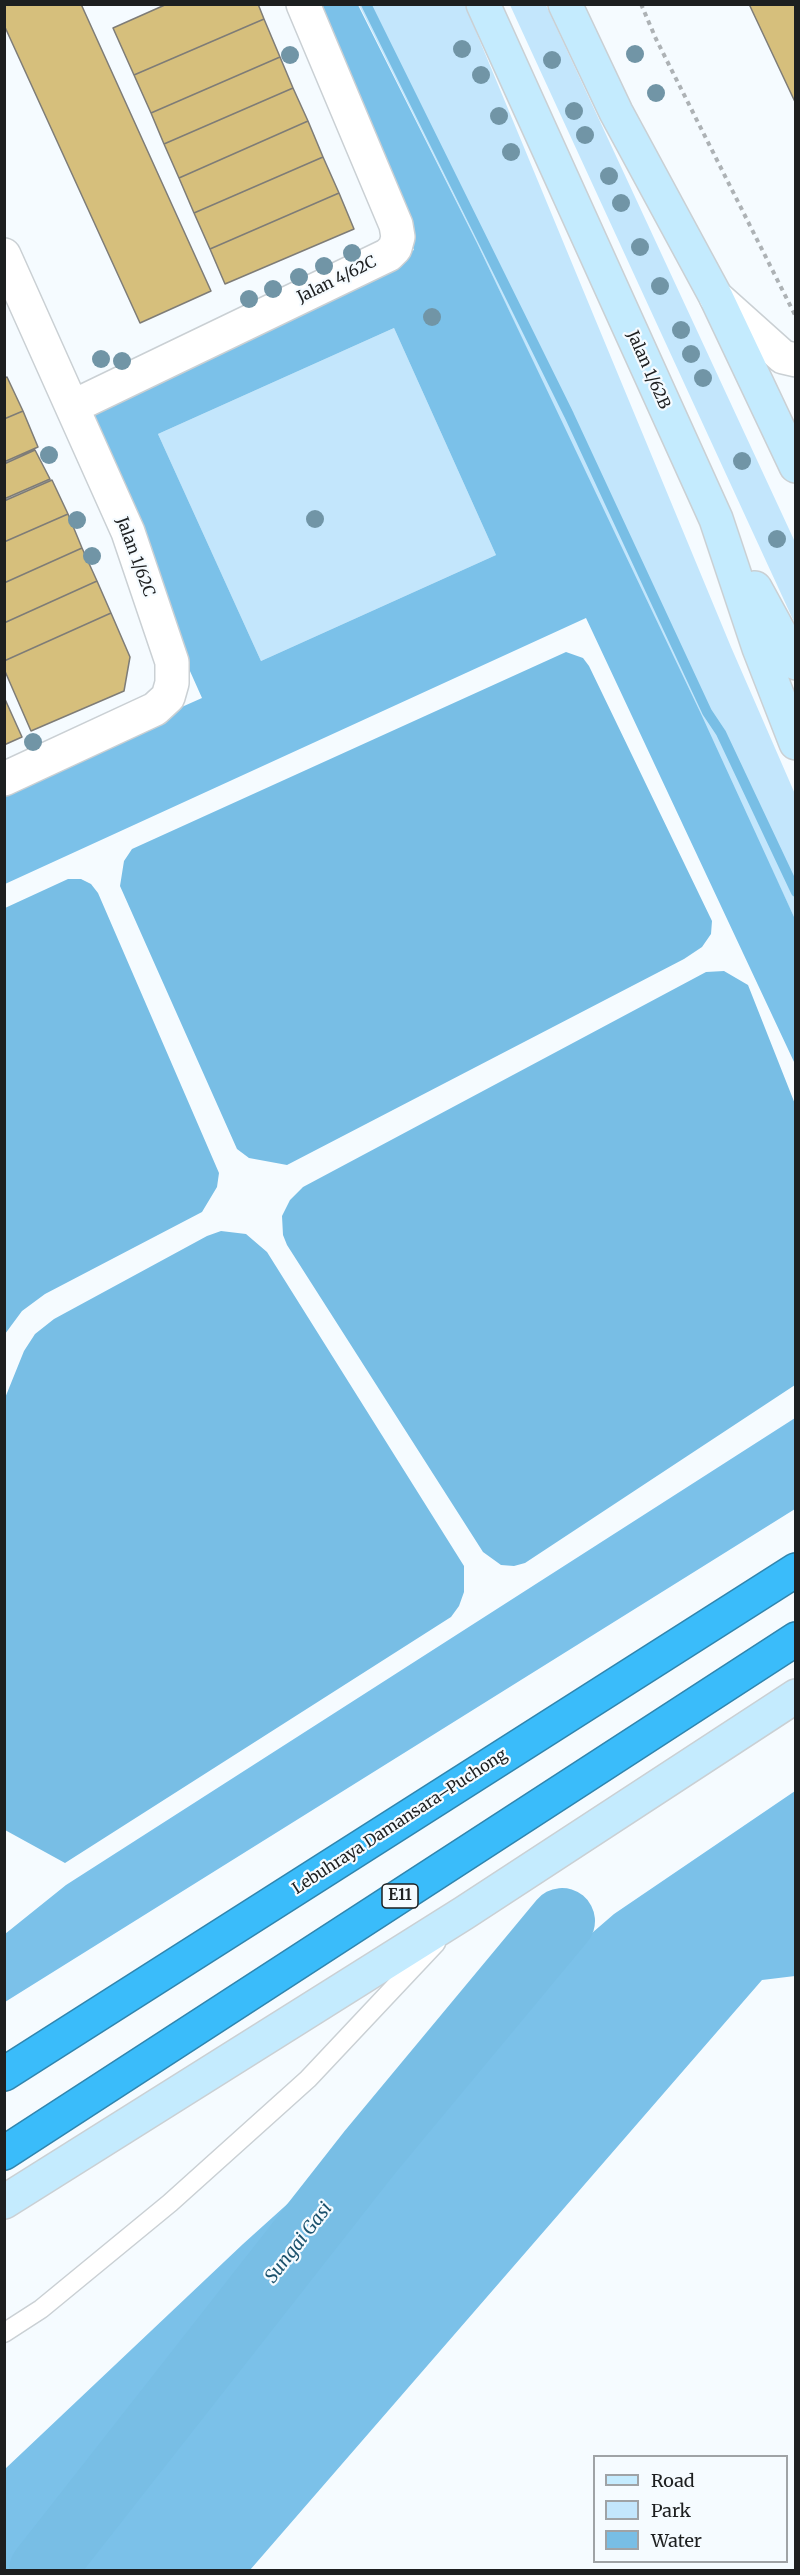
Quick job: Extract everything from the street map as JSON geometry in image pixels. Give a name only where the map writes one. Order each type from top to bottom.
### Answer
[{"type":"highway","name":"Lebuhraya Damansara–Puchong","points":[[4,2074],[795,1570]]},
{"type":"highway","name":"E11","points":[[4,2153],[795,1639]]},
{"type":"main road","name":"Jalan 1/62B","points":[[483,4],[716,519],[795,743]]},
{"type":"main road","points":[[565,4],[616,112],[716,297],[795,466]]},
{"type":"main road","points":[[716,519],[795,663]]},
{"type":"main road","points":[[4,2202],[464,1913],[795,1696]]},
{"type":"street","name":"Jalan 4/62C","points":[[72,407],[388,255],[395,248],[398,237],[396,225],[303,4]]},
{"type":"street","name":"Jalan 1/62C","points":[[4,255],[128,532],[172,662],[172,684],[168,697],[154,709],[4,778]]},
{"type":"street","points":[[716,297],[783,357],[795,360]]},
{"type":"lane","points":[[4,2333],[41,2309],[161,2211],[308,2079],[464,1913]]},
{"type":"path","points":[[641,4],[656,39],[795,317]]},
{"type":"green space","points":[[359,5],[465,5],[731,647],[795,794],[795,919],[477,243]]},
{"type":"green space","points":[[510,5],[546,5],[795,542],[795,624]]},
{"type":"green space","points":[[394,328],[496,555],[261,661],[158,434]]},
{"type":"shaded area","points":[[304,5],[358,5],[477,243],[702,716],[795,919],[795,1064],[586,618],[5,884],[4,786],[202,698],[72,407],[414,250]],"holes":[[[394,328],[496,555],[261,661],[158,434]]]},
{"type":"shaded area","points":[[795,1418],[795,1509],[5,2002],[5,1934],[66,1885]]},
{"type":"shaded area","points":[[795,1791],[795,1976],[762,1980],[250,2570],[5,2570],[5,2469],[243,2244],[496,2016],[614,1914]]},
{"type":"water","points":[[566,652],[583,658],[589,666],[712,921],[711,934],[702,947],[684,959],[287,1165],[249,1158],[237,1149],[120,886],[124,861],[132,849]]},
{"type":"water","points":[[68,879],[81,879],[91,884],[98,893],[219,1173],[217,1187],[202,1212],[45,1294],[22,1311],[5,1334],[5,908]]},
{"type":"water","points":[[724,971],[748,985],[795,1104],[795,1385],[525,1563],[514,1566],[501,1565],[483,1552],[287,1245],[283,1235],[282,1216],[290,1200],[303,1187],[706,972]]},
{"type":"water","points":[[221,1231],[246,1234],[267,1252],[464,1566],[464,1592],[459,1606],[451,1617],[65,1863],[5,1830],[5,1398],[24,1351],[35,1334],[54,1319],[207,1236]]},
{"type":"building","points":[[4,4],[81,4],[211,291],[140,323],[4,25]]},
{"type":"building","points":[[167,4],[258,4],[264,19],[134,75],[113,28]]},
{"type":"building","points":[[749,4],[796,4],[796,104]]},
{"type":"building","points":[[264,19],[280,57],[151,113],[134,75]]},
{"type":"building","points":[[280,57],[293,88],[164,144],[151,113]]},
{"type":"building","points":[[293,88],[308,121],[179,178],[164,144]]},
{"type":"building","points":[[308,121],[323,157],[194,213],[179,178]]},
{"type":"building","points":[[323,157],[339,193],[210,249],[194,213]]},
{"type":"building","points":[[339,193],[354,229],[225,284],[210,249]]},
{"type":"building","points":[[7,377],[23,411],[4,419],[4,378]]},
{"type":"building","points":[[23,411],[38,447],[4,462],[4,419]]},
{"type":"building","points":[[35,450],[50,479],[4,499],[4,464]]},
{"type":"building","points":[[52,480],[68,514],[4,542],[4,501]]},
{"type":"building","points":[[68,514],[82,548],[4,583],[4,542]]},
{"type":"building","points":[[82,548],[97,581],[4,623],[4,583]]},
{"type":"building","points":[[97,581],[111,613],[4,661],[4,623]]},
{"type":"building","points":[[111,613],[130,657],[124,691],[31,731],[4,669],[4,661]]},
{"type":"building","points":[[4,697],[22,737],[4,745]]},
{"type":"waterway","points":[[366,4],[569,415],[707,712],[721,733],[796,892]]},
{"type":"waterway","name":"Sungai Gasi","points":[[42,2570],[370,2152],[562,1921]]}]
